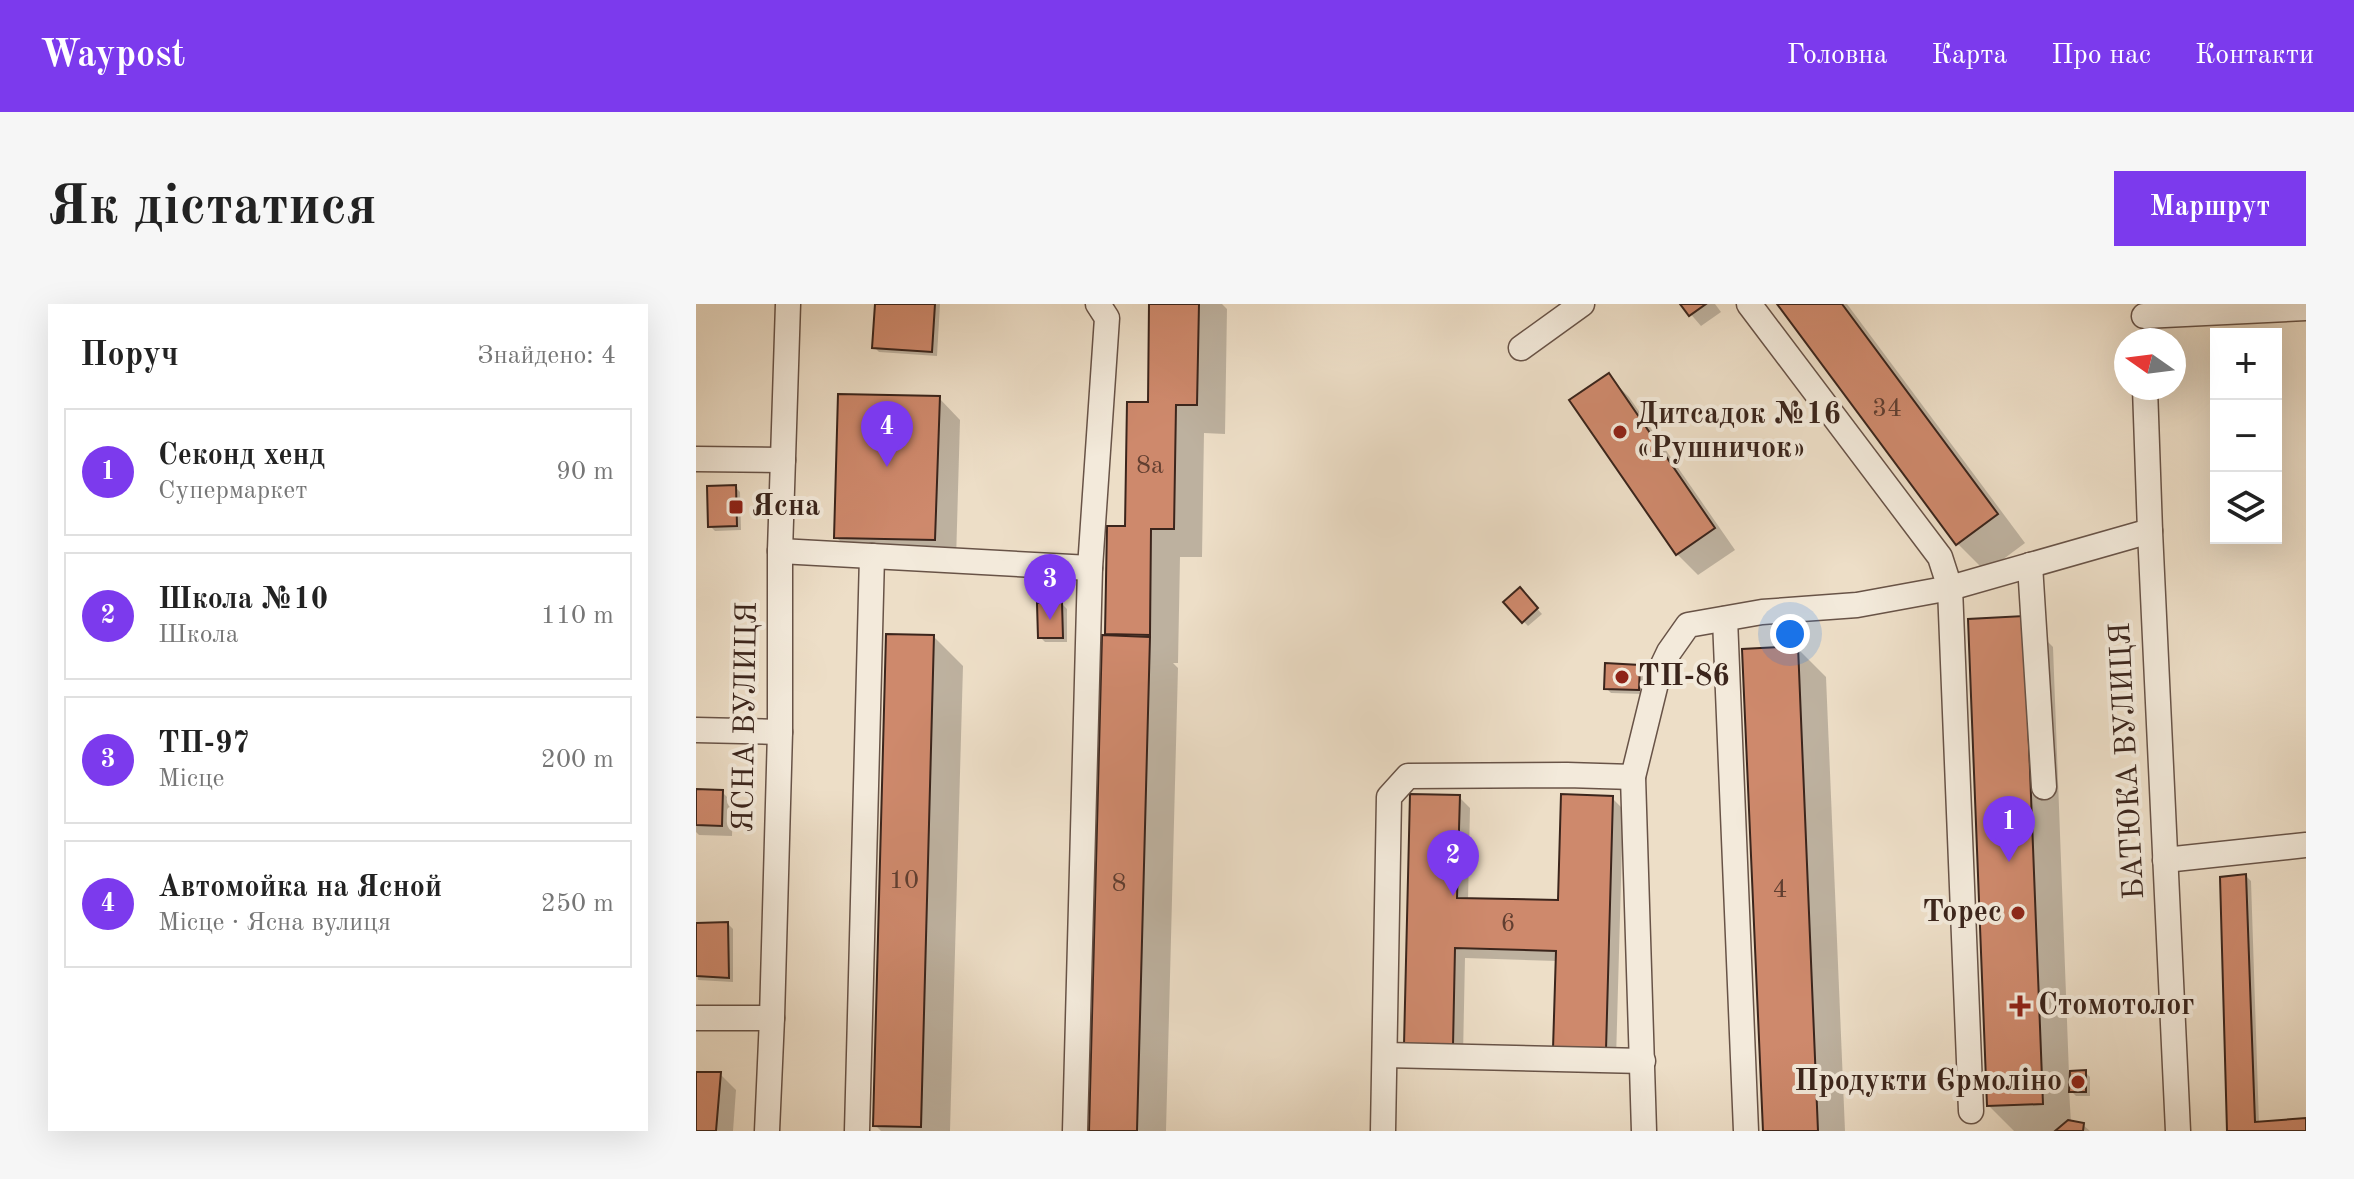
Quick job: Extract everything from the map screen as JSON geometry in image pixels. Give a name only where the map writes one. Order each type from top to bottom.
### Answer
[{"type":"street","name":"ЯСНА ВУЛИЦЯ","points":[[767,1131],[780,732],[780,551],[788,304]]},
{"type":"street","points":[[1075,1131],[1090,568],[1107,318],[1098,304]]},
{"type":"street","points":[[1521,348],[1582,304]]},
{"type":"street","points":[[1749,304],[1940,557],[1950,588],[1971,1111]]},
{"type":"street","points":[[2144,320],[2306,308]]},
{"type":"street","name":"БАТЮКА ВУЛИЦЯ","points":[[2145,400],[2178,1131]]},
{"type":"street","points":[[696,459],[783,460]]},
{"type":"street","points":[[1644,1131],[1633,777],[1658,675],[1669,652],[1688,625],[1762,612],[1857,605],[1950,588],[2150,531]]},
{"type":"street","points":[[780,551],[1090,568]]},
{"type":"street","points":[[857,1131],[872,556]]},
{"type":"street","points":[[2030,565],[2044,787]]},
{"type":"street","points":[[1725,619],[1746,1131]]},
{"type":"street","points":[[696,730],[780,732]]},
{"type":"street","points":[[1383,1131],[1389,797],[1408,776],[1633,777]]},
{"type":"street","points":[[2165,860],[2306,845]]},
{"type":"street","points":[[696,1018],[772,1018]]},
{"type":"street","points":[[1385,1055],[1643,1061]]},
{"type":"building","points":[[875,304],[935,304],[932,352],[872,348]]},
{"type":"building","points":[[1149,304],[1199,304],[1197,405],[1176,405],[1174,529],[1151,529],[1150,635],[1105,634],[1107,526],[1125,526],[1127,402],[1148,402]]},
{"type":"building","points":[[1680,304],[1706,304],[1689,316]]},
{"type":"building","points":[[1777,304],[1842,304],[1998,514],[1956,545]]},
{"type":"building","points":[[1609,373],[1715,528],[1676,555],[1569,400]]},
{"type":"building","points":[[838,394],[940,396],[935,540],[834,538]]},
{"type":"building","points":[[736,485],[737,526],[708,527],[707,486]]},
{"type":"building","points":[[1520,587],[1538,608],[1522,623],[1503,602]]},
{"type":"building","points":[[1062,602],[1063,638],[1038,638],[1037,603]]},
{"type":"building","points":[[2024,616],[2043,1104],[1987,1106],[1968,619]]},
{"type":"building","points":[[886,634],[934,635],[921,1127],[873,1126]]},
{"type":"building","points":[[1102,635],[1150,637],[1137,1131],[1089,1131]]},
{"type":"building","points":[[1798,646],[1818,1131],[1763,1131],[1742,649]]},
{"type":"building","name":"ТП-86","points":[[1605,663],[1640,665],[1639,690],[1604,689]]},
{"type":"building","points":[[696,789],[723,790],[722,826],[696,825]]},
{"type":"building","points":[[1410,794],[1460,795],[1457,898],[1558,900],[1561,794],[1613,796],[1606,1050],[1553,1049],[1556,951],[1455,948],[1453,1046],[1404,1045]]},
{"type":"building","points":[[2246,874],[2255,1122],[2306,1118],[2306,1131],[2227,1131],[2220,877]]},
{"type":"building","points":[[728,922],[729,978],[696,976],[696,923]]},
{"type":"building","name":"Продукти Єрмоліно","points":[[2086,1070],[2086,1092],[2069,1092],[2070,1071]]},
{"type":"building","points":[[696,1072],[721,1072],[716,1131],[696,1131]]},
{"type":"building","points":[[2068,1120],[2084,1123],[2083,1131],[2055,1131]]},
{"type":"place","name":"Дитсадок №16 «Рушничок»","points":[[1620,432]]},
{"type":"place","name":"Автомойка на Ясной","points":[[887,467]]},
{"type":"place","name":"Ясна","points":[[736,507]]},
{"type":"place","name":"ТП-97","points":[[1050,620]]},
{"type":"place","name":"ТП-86","points":[[1622,677]]},
{"type":"place","name":"Секонд хенд","points":[[2009,862]]},
{"type":"place","name":"Школа №10","points":[[1453,896]]},
{"type":"place","name":"Торес","points":[[2018,913]]},
{"type":"place","name":"Стомотолог","points":[[2020,1006]]},
{"type":"place","name":"Продукти Єрмоліно","points":[[2078,1082]]}]
